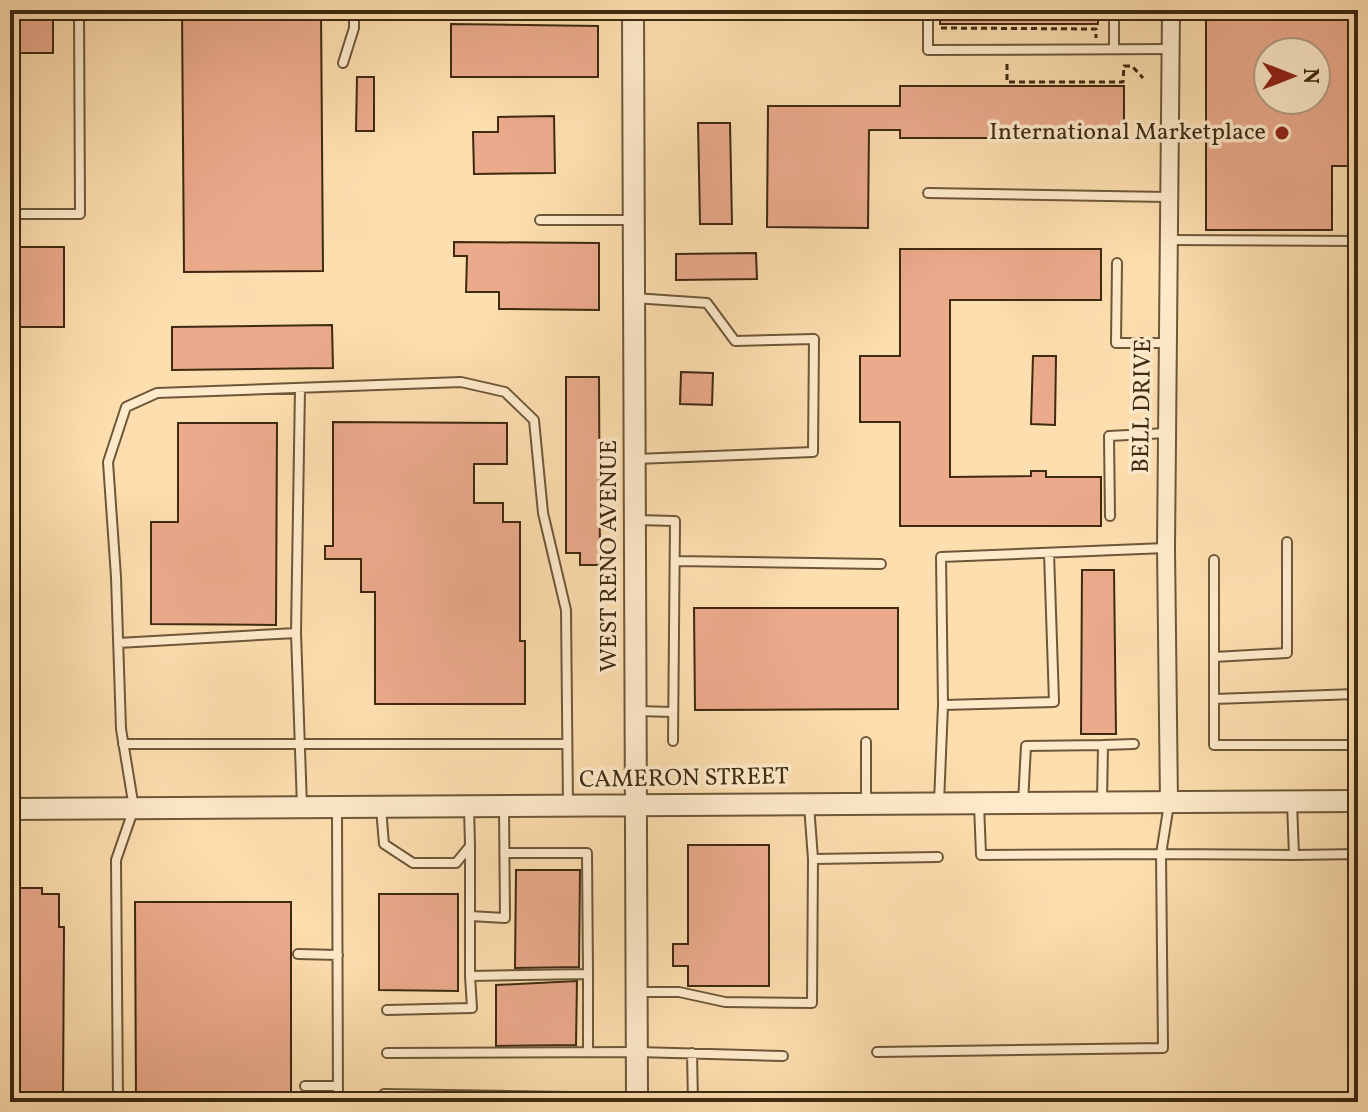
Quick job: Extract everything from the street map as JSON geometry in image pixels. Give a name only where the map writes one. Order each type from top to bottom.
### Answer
[{"type":"street","name":"WEST RENO AVENUE","points":[[633,10],[637,1100]]},
{"type":"street","name":"BELL DRIVE","points":[[1169,803],[1166,548],[1171,10]]},
{"type":"street","name":"CAMERON STREET","points":[[10,809],[1358,801]]},
{"type":"lane","points":[[10,214],[80,214],[79,10]]},
{"type":"lane","points":[[343,63],[354,28],[354,10]]},
{"type":"lane","points":[[928,10],[928,50],[1171,49]]},
{"type":"lane","points":[[1114,10],[1114,49]]},
{"type":"lane","points":[[928,193],[1169,197]]},
{"type":"lane","points":[[540,220],[634,220]]},
{"type":"lane","points":[[1169,240],[1358,241]]},
{"type":"lane","points":[[1117,263],[1116,343],[1168,343]]},
{"type":"lane","points":[[634,298],[707,303],[735,341],[814,339],[813,452],[635,459]]},
{"type":"lane","points":[[118,1102],[116,860],[134,808],[123,744],[108,462],[126,407],[157,393],[461,382],[505,392],[534,420],[543,513],[566,610],[568,807]]},
{"type":"lane","points":[[300,388],[296,633],[302,808]]},
{"type":"lane","points":[[1110,516],[1109,436],[1167,433]]},
{"type":"lane","points":[[635,520],[675,521],[673,741]]},
{"type":"lane","points":[[1355,533],[1358,718]]},
{"type":"lane","points":[[1214,657],[1287,653],[1287,542]]},
{"type":"lane","points":[[939,803],[943,705],[941,557],[1166,548]]},
{"type":"lane","points":[[943,705],[1054,702],[1049,553]]},
{"type":"lane","points":[[1214,560],[1214,745],[1358,745]]},
{"type":"lane","points":[[675,561],[881,564]]},
{"type":"lane","points":[[118,643],[296,633]]},
{"type":"lane","points":[[1214,699],[1356,694]]},
{"type":"lane","points":[[636,711],[673,712]]},
{"type":"lane","points":[[866,742],[866,804]]},
{"type":"lane","points":[[123,744],[567,744]]},
{"type":"lane","points":[[1023,803],[1026,746],[1134,744]]},
{"type":"lane","points":[[1102,802],[1103,745]]},
{"type":"lane","points":[[979,803],[981,855],[1358,854]]},
{"type":"lane","points":[[877,1052],[1163,1048],[1161,854],[1169,803]]},
{"type":"lane","points":[[1291,803],[1294,855]]},
{"type":"lane","points":[[637,992],[679,992],[725,1002],[812,1003],[813,859],[809,804]]},
{"type":"lane","points":[[337,807],[338,1102]]},
{"type":"lane","points":[[381,807],[384,844],[413,863],[456,863],[470,846]]},
{"type":"lane","points":[[387,1010],[472,1008],[469,807]]},
{"type":"lane","points":[[470,916],[505,918],[504,807]]},
{"type":"lane","points":[[505,853],[587,853],[588,1052]]},
{"type":"lane","points":[[813,859],[938,857]]},
{"type":"lane","points":[[298,954],[338,955]]},
{"type":"lane","points":[[470,976],[588,974]]},
{"type":"lane","points":[[387,1053],[637,1052],[783,1056]]},
{"type":"lane","points":[[692,1053],[693,1102]]},
{"type":"lane","points":[[305,1086],[338,1086]]},
{"type":"lane","points":[[384,1102],[384,1094],[637,1100]]},
{"type":"path","points":[[939,19],[939,28],[1096,29],[1096,49]]},
{"type":"path","points":[[1007,50],[1007,82],[1123,82],[1124,66],[1132,66],[1143,78]]},
{"type":"building","points":[[10,10],[53,10],[53,53],[10,53]]},
{"type":"building","points":[[182,10],[321,10],[323,271],[184,272]]},
{"type":"building","points":[[940,10],[1098,10],[1098,24],[940,24]]},
{"type":"building","name":"International Marketplace","points":[[1206,10],[1358,10],[1358,166],[1332,166],[1332,230],[1206,230]]},
{"type":"building","points":[[451,24],[598,26],[598,77],[451,77]]},
{"type":"building","points":[[357,77],[374,77],[374,131],[356,131]]},
{"type":"building","points":[[900,86],[1124,86],[1124,138],[900,138],[900,130],[869,130],[868,228],[767,227],[768,106],[900,106]]},
{"type":"building","points":[[554,116],[555,173],[474,174],[473,132],[498,132],[498,117]]},
{"type":"building","points":[[698,123],[730,123],[732,224],[700,224]]},
{"type":"building","points":[[454,242],[599,243],[599,310],[499,309],[499,292],[466,292],[467,256],[454,256]]},
{"type":"building","points":[[10,247],[64,247],[64,327],[10,327]]},
{"type":"building","points":[[900,249],[1101,249],[1101,300],[950,300],[950,477],[1031,476],[1031,471],[1046,471],[1046,477],[1101,477],[1101,526],[900,526],[900,422],[860,422],[860,356],[900,356]]},
{"type":"building","points":[[756,253],[757,279],[676,280],[676,254]]},
{"type":"building","points":[[332,325],[333,368],[172,370],[172,327]]},
{"type":"building","points":[[1033,356],[1056,356],[1055,425],[1031,424]]},
{"type":"building","points":[[681,372],[713,373],[712,405],[680,404]]},
{"type":"building","points":[[566,377],[599,377],[600,565],[580,565],[580,553],[566,553]]},
{"type":"building","points":[[333,422],[507,423],[507,464],[474,464],[474,503],[503,503],[503,522],[520,522],[520,641],[525,641],[525,704],[375,704],[375,592],[361,592],[361,559],[325,559],[325,546],[333,546]]},
{"type":"building","points":[[178,423],[277,423],[276,625],[151,624],[151,522],[178,522]]},
{"type":"building","points":[[1082,570],[1114,570],[1116,734],[1081,734]]},
{"type":"building","points":[[694,608],[898,608],[898,709],[695,710]]},
{"type":"building","points":[[688,845],[769,845],[769,986],[688,986],[688,966],[673,966],[673,944],[688,944]]},
{"type":"building","points":[[516,870],[580,870],[579,967],[515,968]]},
{"type":"building","points":[[10,888],[42,888],[42,894],[59,894],[59,927],[64,927],[63,1102],[10,1102]]},
{"type":"building","points":[[379,894],[458,894],[458,991],[379,990]]},
{"type":"building","points":[[135,902],[291,902],[291,1102],[136,1102]]},
{"type":"building","points":[[577,981],[576,1045],[496,1046],[496,985]]},
{"type":"place","name":"International Marketplace","points":[[1282,133]]}]
